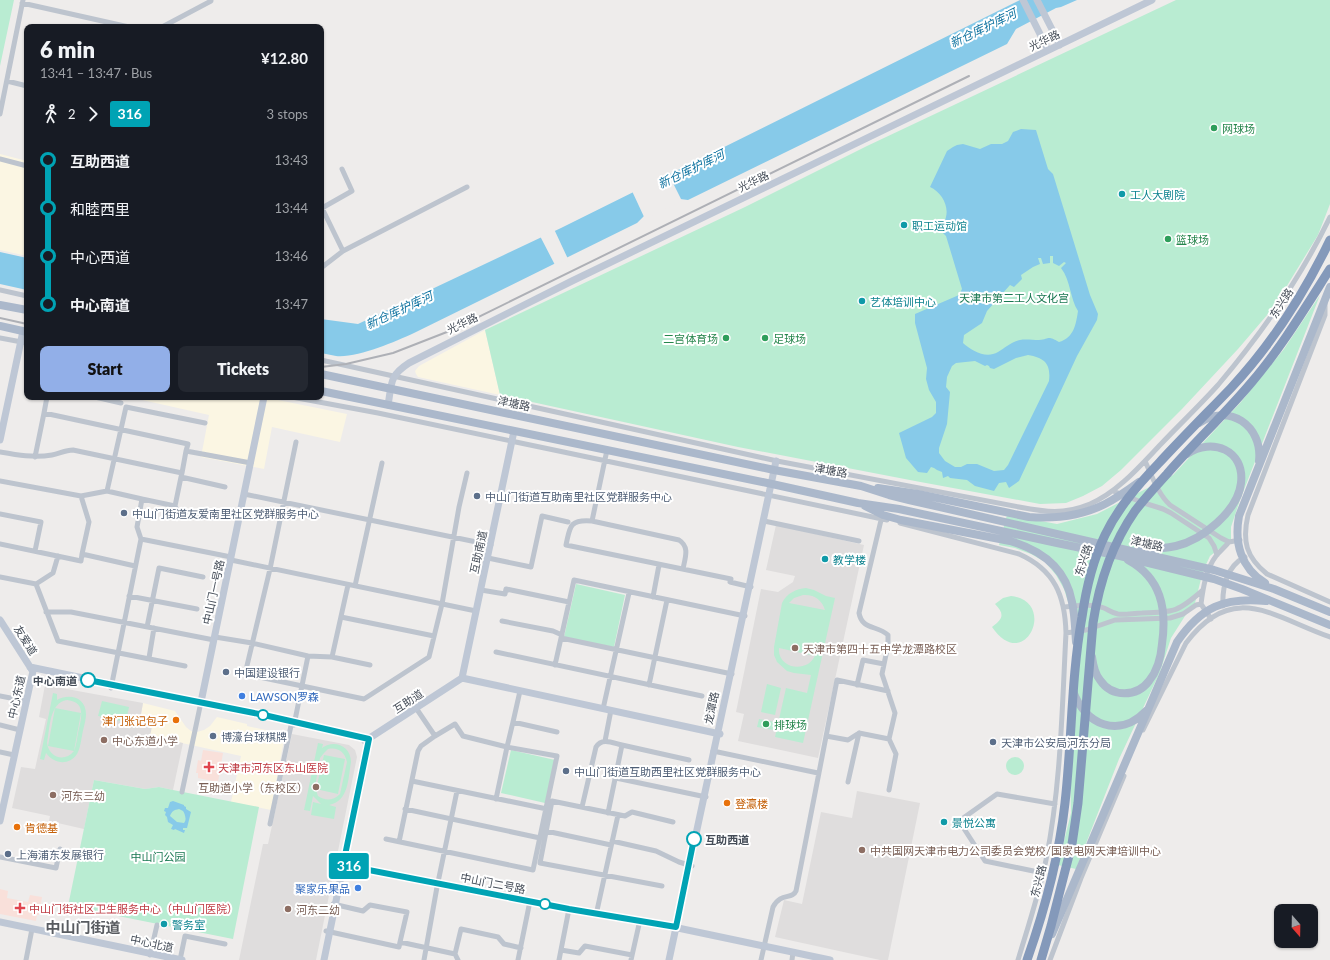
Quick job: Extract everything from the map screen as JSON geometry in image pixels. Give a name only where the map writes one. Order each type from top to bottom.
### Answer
[{"type":"highway","name":"东兴路","points":[[1027,960],[1046,900],[1058,846],[1065,802],[1075,704],[1073,689],[1076,648],[1086,594],[1104,536],[1122,505],[1143,480],[1190,428],[1232,386],[1264,349],[1306,287],[1330,240]]},
{"type":"highway","name":"东兴路","points":[[1041,960],[1046,947],[1072,844],[1078,803],[1090,650],[1096,602],[1113,551],[1123,531],[1148,495],[1231,406],[1264,366],[1291,329],[1329,270]]},
{"type":"main road","points":[[1274,589],[1254,576],[1249,569],[1242,556],[1236,531],[1239,516],[1330,287]]},
{"type":"main road","points":[[0,305],[24,309]]},
{"type":"main road","points":[[0,326],[24,331]]},
{"type":"main road","name":"津塘路","points":[[324,375],[776,471],[861,486],[889,495],[1121,552],[1214,579],[1330,625]]},
{"type":"main road","name":"津塘路","points":[[324,392],[773,484],[858,503],[899,509],[1214,570],[1274,589],[1330,612]]},
{"type":"main road","points":[[1190,428],[1202,421],[1217,416],[1227,416],[1245,422],[1256,437],[1259,448],[1258,470]]},
{"type":"main road","points":[[1121,552],[1167,548],[1186,543],[1212,527],[1232,505],[1241,485],[1241,478],[1239,465],[1232,454],[1220,448],[1205,446],[1197,448],[1181,458]]},
{"type":"main road","points":[[861,486],[918,494],[1029,517],[1057,518],[1074,515],[1097,508],[1143,480]]},
{"type":"main road","points":[[858,503],[882,516],[1010,541],[1024,545],[1044,556],[1058,571],[1069,590],[1073,608],[1076,648]]},
{"type":"main road","points":[[1090,650],[1094,669],[1100,680],[1108,688],[1118,693],[1130,693],[1138,691],[1143,687],[1153,676],[1159,660],[1164,626],[1160,594],[1148,575],[1121,552]]},
{"type":"main road","points":[[1046,947],[1177,642],[1186,629],[1195,620],[1206,611],[1217,606],[1243,600],[1275,602]]},
{"type":"main road","points":[[1075,704],[1089,717],[1111,726],[1122,725],[1132,721],[1148,709]]},
{"type":"street","points":[[168,24],[211,0]]},
{"type":"street","points":[[1023,0],[1048,50]]},
{"type":"street","points":[[1037,0],[1060,44]]},
{"type":"street","name":"光华路","points":[[394,376],[400,369],[409,363],[452,340],[1152,0]]},
{"type":"street","points":[[0,114],[23,2],[116,24]]},
{"type":"street","points":[[7,81],[24,85]]},
{"type":"street","points":[[0,159],[24,165]]},
{"type":"street","points":[[324,207],[352,191],[342,169]]},
{"type":"street","points":[[324,266],[343,251],[467,187]]},
{"type":"street","points":[[324,212],[343,251]]},
{"type":"street","points":[[324,361],[777,461],[1048,512],[1064,511],[1079,508],[1113,491],[1145,461],[1217,386],[1251,345],[1277,310],[1310,257],[1330,217]]},
{"type":"street","points":[[0,290],[24,295]]},
{"type":"street","points":[[1326,296],[1325,314],[1248,515],[1245,527],[1245,539],[1250,554],[1267,574],[1330,602]]},
{"type":"street","points":[[0,338],[24,343],[0,440]]},
{"type":"street","points":[[388,405],[394,376]]},
{"type":"street","points":[[35,457],[46,400]]},
{"type":"street","points":[[108,400],[120,403]]},
{"type":"street","name":"中山门一号路","points":[[182,792],[263,400]]},
{"type":"street","points":[[307,400],[770,495],[882,516],[901,523],[1013,552],[1029,558],[1044,570],[1054,581],[1064,607],[1066,632],[1059,761],[1055,804],[1042,873],[1018,960]]},
{"type":"street","points":[[107,491],[126,407],[205,423]]},
{"type":"street","points":[[44,413],[188,444],[175,506]]},
{"type":"street","name":"互助南道","points":[[462,678],[514,431]]},
{"type":"street","points":[[296,442],[270,569],[245,674],[364,699],[429,657],[442,604],[466,473]]},
{"type":"street","points":[[0,452],[35,457],[55,455],[64,451],[74,450],[225,487]]},
{"type":"street","points":[[592,521],[607,450]]},
{"type":"street","points":[[186,451],[250,463]]},
{"type":"street","name":"龙潭路","points":[[670,960],[704,797],[745,616],[777,461]]},
{"type":"street","points":[[1145,461],[1164,499],[1170,505],[1221,538],[1230,542]]},
{"type":"street","points":[[355,586],[382,463]]},
{"type":"street","points":[[0,481],[81,496],[107,491],[142,500],[175,506],[177,510],[213,518]]},
{"type":"street","points":[[1113,491],[1171,513],[1209,538],[1217,555]]},
{"type":"street","points":[[244,494],[491,545]]},
{"type":"street","points":[[0,544],[81,561],[89,522],[81,496]]},
{"type":"street","points":[[111,686],[141,539],[137,527],[142,500]]},
{"type":"street","points":[[0,514],[41,522],[35,551]]},
{"type":"street","points":[[488,558],[531,567],[542,516],[568,522]]},
{"type":"street","points":[[882,516],[860,613],[861,619],[864,623],[885,632],[888,635],[888,645],[882,674],[895,713],[889,739],[896,754],[889,790]]},
{"type":"street","points":[[683,569],[686,552],[684,545],[679,540],[592,521],[582,520],[575,522],[570,527],[566,545],[731,579],[730,582],[751,587]]},
{"type":"street","points":[[765,521],[859,541]]},
{"type":"street","points":[[141,539],[231,558],[270,569],[476,611]]},
{"type":"street","points":[[1211,619],[1201,604],[1203,590],[1211,563],[1230,542],[1245,539]]},
{"type":"street","points":[[82,554],[136,566]]},
{"type":"street","points":[[1224,611],[1223,594],[1231,568],[1238,560],[1250,554]]},
{"type":"street","points":[[0,577],[36,584],[53,573],[58,556]]},
{"type":"street","points":[[654,597],[659,565]]},
{"type":"street","points":[[147,627],[159,568],[203,577]]},
{"type":"street","points":[[555,665],[574,580],[629,593],[745,616]]},
{"type":"street","points":[[36,584],[58,641],[184,666]]},
{"type":"street","points":[[332,657],[348,585]]},
{"type":"street","points":[[481,590],[505,594],[506,589],[569,602]]},
{"type":"street","points":[[1064,607],[1091,605],[1119,614],[1166,612],[1180,608],[1203,590]]},
{"type":"street","points":[[605,741],[610,677],[629,593]]},
{"type":"street","points":[[129,596],[197,609]]},
{"type":"street","points":[[649,685],[667,600]]},
{"type":"street","points":[[1066,632],[1086,630],[1115,620],[1170,618],[1183,614],[1196,605],[1201,604]]},
{"type":"street","points":[[1050,960],[1082,878],[1145,727],[1186,643],[1195,631],[1224,611],[1244,607],[1263,610],[1330,637]]},
{"type":"street","points":[[46,612],[71,612],[147,627],[252,643],[308,656],[332,657],[370,665]]},
{"type":"street","points":[[341,617],[434,636]]},
{"type":"street","name":"友爱道","points":[[0,620],[31,669]]},
{"type":"street","points":[[502,622],[553,631],[561,636],[616,650],[732,674]]},
{"type":"street","points":[[149,658],[154,628]]},
{"type":"street","points":[[496,652],[702,696]]},
{"type":"street","points":[[270,824],[308,656]]},
{"type":"street","points":[[858,685],[863,660],[884,664]]},
{"type":"street","points":[[31,669],[293,723],[367,740],[334,904],[320,960]]},
{"type":"street","name":"中心东道","points":[[0,807],[13,755],[31,669]]},
{"type":"street","points":[[462,678],[718,733]]},
{"type":"street","name":"互助道","points":[[367,740],[462,678]]},
{"type":"street","points":[[761,960],[775,903],[780,898],[795,894],[796,891],[837,680],[888,691]]},
{"type":"street","points":[[496,799],[520,691]]},
{"type":"street","points":[[0,696],[24,701]]},
{"type":"street","points":[[416,708],[435,736]]},
{"type":"street","points":[[513,722],[557,732]]},
{"type":"street","points":[[386,839],[399,842],[533,870],[557,756],[508,747],[463,736],[455,724],[419,748],[399,842]]},
{"type":"street","points":[[0,725],[18,729]]},
{"type":"street","points":[[826,736],[848,740],[859,732],[889,739]]},
{"type":"street","points":[[848,782],[859,732]]},
{"type":"street","points":[[582,807],[596,746],[599,742],[605,741],[689,760]]},
{"type":"street","points":[[608,813],[622,745]]},
{"type":"street","points":[[715,751],[818,773]]},
{"type":"street","points":[[0,752],[13,755]]},
{"type":"street","points":[[616,778],[704,797]]},
{"type":"street","points":[[412,781],[547,809]]},
{"type":"street","points":[[424,960],[437,885],[457,791]]},
{"type":"street","name":"中心东道","points":[[0,821],[3,794]]},
{"type":"street","points":[[1042,873],[985,861],[960,821],[997,794],[1055,804]]},
{"type":"street","points":[[662,886],[540,863],[552,801],[624,816],[632,812],[673,822]]},
{"type":"street","points":[[406,809],[540,838]]},
{"type":"street","points":[[597,914],[618,815]]},
{"type":"street","points":[[546,831],[656,851],[678,862],[690,865]]},
{"type":"street","points":[[0,857],[56,868],[60,850]]},
{"type":"street","name":"中山门二号路","points":[[341,866],[529,903],[677,929],[816,960]]},
{"type":"street","points":[[518,960],[529,903]]},
{"type":"street","points":[[328,932],[400,947],[407,912],[370,904],[363,911],[334,904]]},
{"type":"street","points":[[559,960],[569,910]]},
{"type":"street","points":[[561,950],[579,953],[585,946],[632,957],[639,922]]},
{"type":"street","name":"中心北道","points":[[0,924],[168,960]]},
{"type":"street","points":[[150,957],[157,925]]},
{"type":"street","points":[[458,960],[455,954],[461,929],[498,937],[504,944],[521,948]]},
{"type":"street","points":[[26,960],[32,930]]},
{"type":"street","points":[[324,960],[328,932]]},
{"type":"street","points":[[180,960],[185,936],[224,944]]},
{"type":"street","points":[[400,942],[455,954]]},
{"type":"street","name":"中山门二号路","points":[[793,956],[830,960]]},
{"type":"street","name":"中心北道","points":[[150,957],[180,960]]},
{"type":"shaded area","points":[[0,154],[24,160],[24,255],[0,250]]},
{"type":"shaded area","points":[[485,330],[500,395],[418,377],[415,371],[419,366]]},
{"type":"shaded area","points":[[142,400],[278,400],[347,414],[340,442],[272,427],[264,469],[201,457],[209,415]]},
{"type":"shaded area","name":"天津市第四十五中学龙潭路校区","points":[[776,525],[864,545],[818,758],[738,741],[744,714],[736,712],[761,589],[778,592],[793,582],[795,576],[766,570]]},
{"type":"shaded area","name":"中心东道小学","points":[[45,685],[143,703],[140,720],[153,722],[150,736],[183,743],[173,790],[159,787],[145,789],[94,780],[84,829],[49,821],[50,816],[12,808],[21,767],[35,769],[46,719],[39,717]]},
{"type":"shaded area","points":[[143,703],[175,711],[186,727],[191,731],[197,732],[204,730],[210,726],[217,717],[247,724],[247,726],[285,734],[271,810],[231,802],[241,756],[150,736],[140,720]]},
{"type":"shaded area","points":[[292,734],[349,745],[355,750],[357,757],[316,960],[239,960],[263,844],[268,844]]},
{"type":"shaded area","name":"天津市河东区东山医院","points":[[203,750],[223,753],[218,782],[198,778],[198,773],[196,773],[198,760],[201,761]]},
{"type":"shaded area","name":"中共国网天津市电力公司委员会党校/国家电网天津培训中心","points":[[857,791],[920,803],[888,960],[880,960],[775,937],[784,900],[802,904],[821,812],[852,818]]},
{"type":"shaded area","name":"中山门街社区卫生服务中心（中山门医院）","points":[[0,889],[8,891],[7,898],[28,902],[30,895],[42,897],[39,915],[37,915],[36,921],[0,914]]},
{"type":"green space","points":[[0,0],[14,0],[0,66]]},
{"type":"green space","name":"天津市第二工人文化宫","points":[[1176,0],[1330,0],[1330,204],[1318,235],[1274,307],[1238,349],[1182,409],[1121,470],[1102,486],[1066,503],[1040,504],[738,447],[500,395],[485,330],[745,207],[867,146]]},
{"type":"green space","points":[[1320,295],[1240,500],[1231,527],[1231,540],[1210,556],[1203,571],[1195,603],[1171,638],[1160,672],[1119,759],[1076,869],[1058,865],[1071,813],[1070,767],[1078,649],[1069,605],[1064,589],[1056,575],[1045,562],[1031,554],[1015,548],[999,545],[1007,515],[1057,524],[1097,514],[1173,475],[1241,402],[1284,349]]},
{"type":"green space","points":[[576,584],[625,595],[614,647],[564,637]]},
{"type":"green space","points":[[806,588],[814,590],[826,596],[835,598],[803,743],[775,737],[786,688],[807,693],[811,675],[787,671],[777,662],[774,655],[774,647],[782,603],[789,594]],"holes":[[[803,595],[817,598],[822,603],[825,610],[789,603],[794,598]],[[779,648],[815,656],[811,662],[805,665],[799,667],[793,666],[787,664],[783,660],[780,655]]]},
{"type":"green space","points":[[1011,596],[1025,601],[1032,610],[1034,621],[1032,631],[1025,640],[1016,643],[1004,640],[992,627],[999,621],[1001,616],[1000,611],[995,604],[1003,598]]},
{"type":"green space","points":[[767,684],[781,688],[775,715],[761,712]]},
{"type":"green space","points":[[53,693],[57,694],[57,700],[71,697],[80,700],[85,708],[86,717],[77,754],[74,758],[66,762],[57,761],[49,757],[46,753],[44,760],[40,759]],"holes":[[[67,700],[78,704],[81,712],[74,751],[66,757],[58,757],[54,755],[48,748],[47,743],[51,717],[55,708],[61,702]]]},
{"type":"green space","points":[[102,701],[129,707],[126,722],[98,716]]},
{"type":"green space","points":[[55,708],[81,713],[74,751],[48,746]]},
{"type":"green space","name":"排球场","points":[[759,719],[775,722],[774,730],[757,727]]},
{"type":"green space","points":[[318,743],[323,744],[322,748],[327,745],[336,744],[345,748],[350,756],[351,762],[348,782],[344,794],[340,799],[336,803],[329,805],[336,807],[334,819],[311,815],[313,802],[321,804],[313,796],[310,811],[304,810]],"holes":[[[328,749],[343,753],[347,762],[340,794],[332,799],[323,799],[318,796],[315,787],[320,758]]]},
{"type":"green space","points":[[511,750],[555,760],[545,803],[501,793]]},
{"type":"green space","points":[[324,755],[345,759],[338,794],[316,789]]},
{"type":"green space","points":[[1015,757],[1021,760],[1024,766],[1021,772],[1015,775],[1009,772],[1006,766],[1009,760]]},
{"type":"green space","name":"中山门公园","points":[[94,780],[145,789],[159,787],[259,807],[233,939],[68,906]]},
{"type":"water","name":"新仓库护库河","points":[[1020,0],[1077,0],[1056,8],[1016,29],[1007,44],[688,200],[680,199],[644,216],[637,223],[414,333],[376,349],[355,355],[336,356],[324,354],[324,319],[358,324],[561,228]]},
{"type":"water","points":[[1021,129],[1036,130],[1048,169],[1053,174],[1090,295],[1098,314],[1097,320],[1077,356],[1019,481],[1009,488],[1006,482],[999,483],[994,491],[975,486],[967,480],[950,478],[948,476],[943,478],[942,472],[931,467],[927,473],[918,472],[906,458],[899,433],[932,417],[936,413],[936,402],[929,390],[926,379],[927,368],[915,323],[915,314],[959,295],[962,289],[946,236],[940,230],[947,212],[945,204],[938,192],[930,187],[947,151],[953,147],[963,144],[980,149],[991,144],[1002,144],[1008,141],[1013,132]],"holes":[[[1050,256],[1053,256],[1053,263],[1059,266],[1064,262],[1066,263],[1061,268],[1067,279],[1073,301],[1078,311],[1075,325],[1071,334],[1059,342],[1050,338],[1039,340],[1020,340],[998,352],[989,355],[979,353],[963,343],[964,335],[982,323],[987,311],[1010,285],[1014,287],[1022,279],[1021,275],[1040,264],[1038,258],[1041,258],[1043,264],[1050,263]],[[1028,355],[1039,358],[1046,363],[1049,370],[1049,381],[1008,465],[1004,470],[994,471],[977,464],[967,464],[961,467],[955,467],[945,461],[939,453],[939,448],[947,424],[950,392],[946,387],[947,377],[952,366],[956,363],[975,361],[994,369],[1016,358]]]},
{"type":"water","points":[[0,252],[24,257],[24,289],[0,284]]},
{"type":"water","points":[[173,801],[184,805],[186,809],[191,812],[187,828],[183,828],[183,830],[185,830],[184,833],[171,829],[173,825],[168,822],[165,815],[166,812],[164,811],[165,808],[168,808],[170,802]],"holes":[[[179,809],[183,811],[186,819],[184,823],[177,822],[170,816],[172,812],[176,810]]]},
{"type":"pier","points":[[668,173],[682,201],[645,219],[632,191]]},
{"type":"pier","points":[[554,229],[568,259],[555,265],[540,236]]},
{"type":"railway","points":[[324,367],[346,364],[393,353],[452,330],[969,76]]},
{"type":"railway","points":[[0,318],[24,323]]},
{"type":"bus line","name":"316","points":[[88,680],[264,715],[369,739],[343,865],[569,909],[676,927],[694,839]]},
{"type":"place","name":"网球场","points":[[1214,128]]},
{"type":"place","name":"工人大剧院","points":[[1122,194]]},
{"type":"place","name":"职工运动馆","points":[[904,225]]},
{"type":"place","name":"篮球场","points":[[1168,239]]},
{"type":"place","name":"艺体培训中心","points":[[862,301]]},
{"type":"place","name":"二宫体育场","points":[[726,338]]},
{"type":"place","name":"足球场","points":[[765,338]]},
{"type":"place","name":"中山门街道互助南里社区党群服务中心","points":[[477,496]]},
{"type":"place","name":"中山门街道友爱南里社区党群服务中心","points":[[124,513]]},
{"type":"place","name":"教学楼","points":[[825,559]]},
{"type":"place","name":"天津市第四十五中学龙潭路校区","points":[[795,648]]},
{"type":"place","name":"中国建设银行","points":[[226,672]]},
{"type":"place","name":"中心南道","points":[[88,680]]},
{"type":"place","name":"LAWSON罗森","points":[[242,696]]},
{"type":"place","name":"津门张记包子","points":[[176,720]]},
{"type":"place","name":"排球场","points":[[766,724]]},
{"type":"place","name":"博濠台球棋牌","points":[[213,736]]},
{"type":"place","name":"中心东道小学","points":[[104,740]]},
{"type":"place","name":"天津市公安局河东分局","points":[[993,742]]},
{"type":"place","name":"天津市河东区东山医院","points":[[209,767]]},
{"type":"place","name":"中山门街道互助西里社区党群服务中心","points":[[566,771]]},
{"type":"place","name":"互助道小学（东校区）","points":[[316,787]]},
{"type":"place","name":"河东三幼","points":[[53,795]]},
{"type":"place","name":"登瀛楼","points":[[727,803]]},
{"type":"place","name":"景悦公寓","points":[[944,822]]},
{"type":"place","name":"肯德基","points":[[17,827]]},
{"type":"place","name":"互助西道","points":[[694,839]]},
{"type":"place","name":"中共国网天津市电力公司委员会党校/国家电网天津培训中心","points":[[862,850]]},
{"type":"place","name":"上海浦东发展银行","points":[[8,854]]},
{"type":"place","name":"聚家乐果品","points":[[358,888]]},
{"type":"place","name":"中山门街社区卫生服务中心（中山门医院）","points":[[20,908]]},
{"type":"place","name":"河东二幼","points":[[288,909]]},
{"type":"place","name":"警务室","points":[[164,924]]},
{"type":"district","name":"中山门街道","points":[[83,927]]}]
